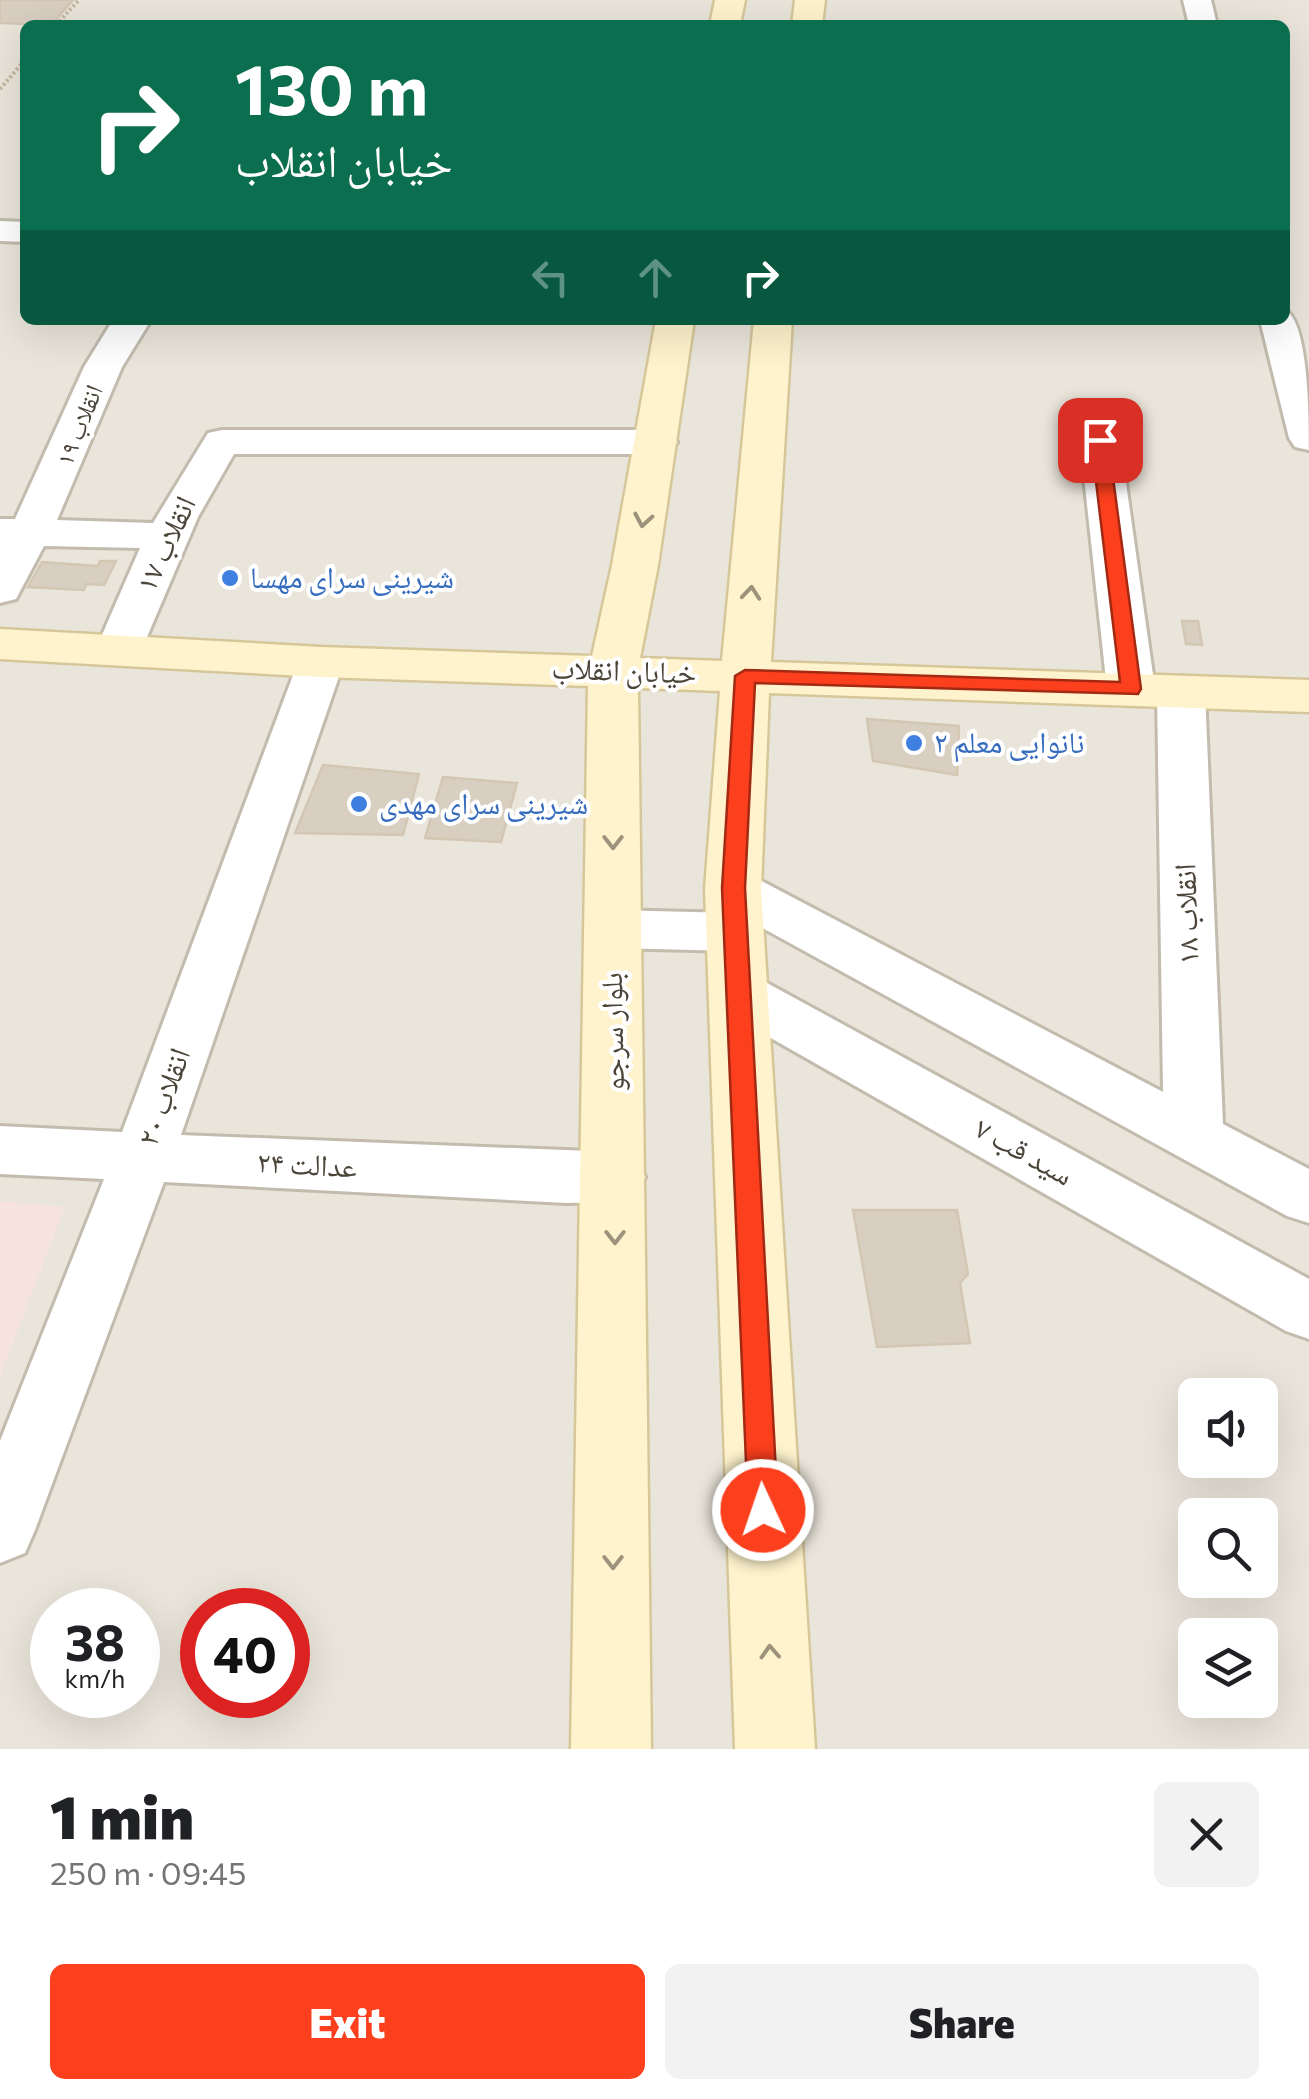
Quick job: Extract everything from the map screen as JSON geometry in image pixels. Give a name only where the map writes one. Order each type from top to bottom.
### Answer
[{"type":"street","name":"انقلاب ۱۹","points":[[0,590],[14,532],[58,476],[103,366],[129,325]]},
{"type":"street","name":"بلوار سرجو","points":[[612,1749],[614,670],[674,325]]},
{"type":"street","points":[[774,325],[745,676],[734,910],[775,1749]]},
{"type":"street","points":[[1282,325],[1299,358],[1309,438]]},
{"type":"street","name":"انقلاب ۱۸","points":[[1100,440],[1156,690],[1194,1136]]},
{"type":"street","name":"انقلاب ۱۷","points":[[118,650],[167,536],[201,471],[222,442],[656,442]]},
{"type":"street","points":[[14,532],[167,536]]},
{"type":"street","name":"خیابان انقلاب","points":[[0,644],[320,662],[1309,696]]},
{"type":"street","name":"انقلاب ۲۰","points":[[0,1530],[143,1156],[320,662]]},
{"type":"street","points":[[612,929],[734,910],[1194,1136],[1309,1198]]},
{"type":"street","name":"سید قب ۷","points":[[738,993],[1309,1311]]},
{"type":"street","name":"عدالت ۲۴","points":[[0,1150],[566,1178],[615,1177]]},
{"type":"path","points":[[60,20],[78,0]]},
{"type":"path","points":[[0,89],[20,66]]},
{"type":"shaded area","points":[[0,0],[1309,0],[1309,1749],[0,1749]]},
{"type":"shaded area","points":[[0,1201],[65,1207],[0,1377]]},
{"type":"building","points":[[0,0],[73,0],[55,20],[0,23]]},
{"type":"building","points":[[100,561],[116,561],[104,585],[86,584],[84,590],[28,587],[42,562],[98,566]]},
{"type":"building","points":[[1182,621],[1198,621],[1202,645],[1186,644]]},
{"type":"building","name":"نانوایی معلم ۲","points":[[867,719],[959,726],[957,775],[873,761]]},
{"type":"building","name":"شیرینی سرای مهدی","points":[[323,765],[419,774],[403,835],[295,833]]},
{"type":"building","points":[[443,777],[517,783],[501,842],[425,838]]},
{"type":"building","points":[[853,1210],[957,1210],[968,1274],[960,1283],[970,1343],[877,1347]]},
{"type":"place","name":"شیرینی سرای مهسا","points":[[230,578]]},
{"type":"place","name":"نانوایی معلم ۲","points":[[914,743]]},
{"type":"place","name":"شیرینی سرای مهدی","points":[[359,804]]},
{"type":"route","points":[[763,1510],[733,888],[745,676],[1131,689],[1122,642],[1100,440]]}]
